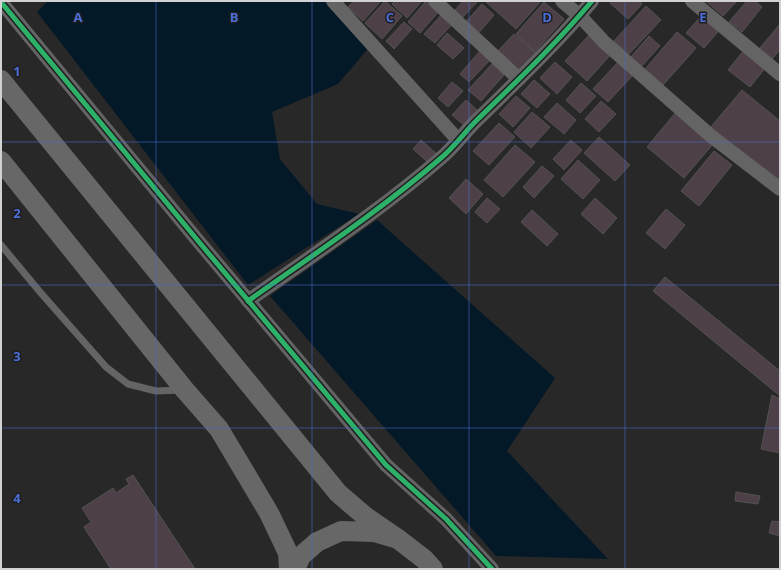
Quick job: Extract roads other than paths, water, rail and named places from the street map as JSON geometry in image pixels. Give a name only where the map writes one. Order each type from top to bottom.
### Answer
[{"type":"main road","points":[[1,80],[338,493],[366,517],[424,559],[434,569]]},
{"type":"main road","points":[[1,161],[184,389],[219,429],[270,513],[288,553],[289,569]]},
{"type":"main road","points":[[295,569],[301,556],[317,542],[340,531],[374,532],[398,539]]},
{"type":"street","points":[[333,1],[458,140]]},
{"type":"street","points":[[435,1],[519,79]]},
{"type":"street","points":[[562,1],[580,16],[604,42],[711,136],[780,189]]},
{"type":"street","points":[[248,301],[379,208],[442,157],[580,16],[592,1]]},
{"type":"street","points":[[692,1],[780,74]]},
{"type":"street","points":[[1,2],[248,301],[386,465],[446,519],[492,569]]},
{"type":"lane","points":[[1,245],[106,367],[128,384],[156,391],[184,389]]},
{"type":"water","points":[[48,1],[327,1],[372,44],[338,84],[272,112],[280,159],[317,204],[359,214],[248,285],[37,12]]},
{"type":"water","points":[[377,220],[555,378],[507,451],[608,559],[496,556],[270,296]]}]
